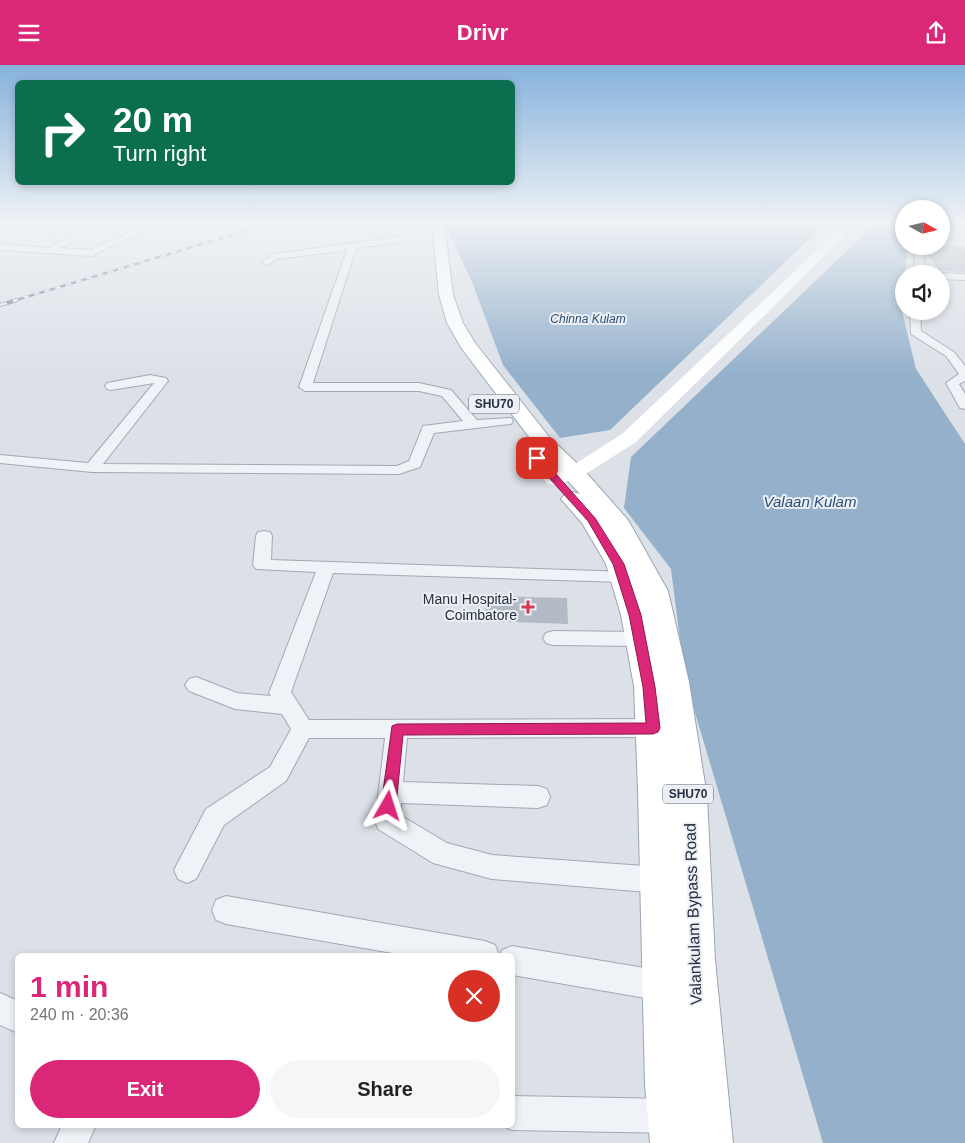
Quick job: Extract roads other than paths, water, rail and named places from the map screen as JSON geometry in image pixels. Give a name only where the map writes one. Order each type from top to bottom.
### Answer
[{"type":"main road","name":"SHU70","points":[[431,273],[433,295],[448,323],[468,345],[543,442],[619,564],[635,615],[649,687],[653,728],[663,986],[674,1129]]},
{"type":"main road","name":"SHU70","points":[[444,273],[448,323],[453,345],[506,421],[564,476]]},
{"type":"main road","name":"Valankulam Bypass Road","points":[[564,476],[619,525],[654,591],[674,682],[689,797],[694,961],[708,1143]]},
{"type":"street","points":[[343,273],[305,387],[419,387],[446,393],[473,424]]},
{"type":"street","points":[[564,476],[629,439],[801,273]]},
{"type":"street","points":[[950,276],[965,277]]},
{"type":"street","points":[[916,320],[916,332],[950,354],[965,375],[952,383]]},
{"type":"street","points":[[92,468],[162,381],[150,379],[111,387]]},
{"type":"street","points":[[952,383],[965,382]]},
{"type":"street","points":[[952,383],[965,405]]},
{"type":"street","points":[[0,459],[92,468],[399,470],[415,464],[428,429],[506,421]]},
{"type":"street","points":[[264,536],[262,565],[326,569],[622,576]]},
{"type":"street","points":[[303,729],[280,693],[326,569]]},
{"type":"street","points":[[552,637],[640,639]]},
{"type":"street","points":[[196,685],[235,701],[289,706]]},
{"type":"street","points":[[303,729],[653,728]]},
{"type":"street","points":[[187,870],[215,817],[278,774],[303,729]]},
{"type":"street","points":[[397,730],[387,821],[442,854],[492,867],[659,880]]},
{"type":"street","points":[[390,792],[538,797]]},
{"type":"street","points":[[226,910],[473,953]]},
{"type":"street","points":[[515,961],[663,986]]},
{"type":"street","points":[[0,1007],[15,1016]]},
{"type":"street","points":[[515,1113],[674,1129]]},
{"type":"street","points":[[71,1143],[78,1128]]},
{"type":"water","name":"Chinna Kulam","points":[[468,273],[774,273],[610,430],[560,438],[503,365]]},
{"type":"water","name":"Valaan Kulam","points":[[823,273],[895,273],[895,320],[904,320],[916,369],[965,444],[965,1143],[823,1143],[685,679],[671,569],[624,508],[631,457]]},
{"type":"railway","points":[[13,301],[105,273]]},
{"type":"railway","points":[[0,305],[17,300]]},
{"type":"place","name":"Manu Hospital- Coimbatore","points":[[528,607]]}]
